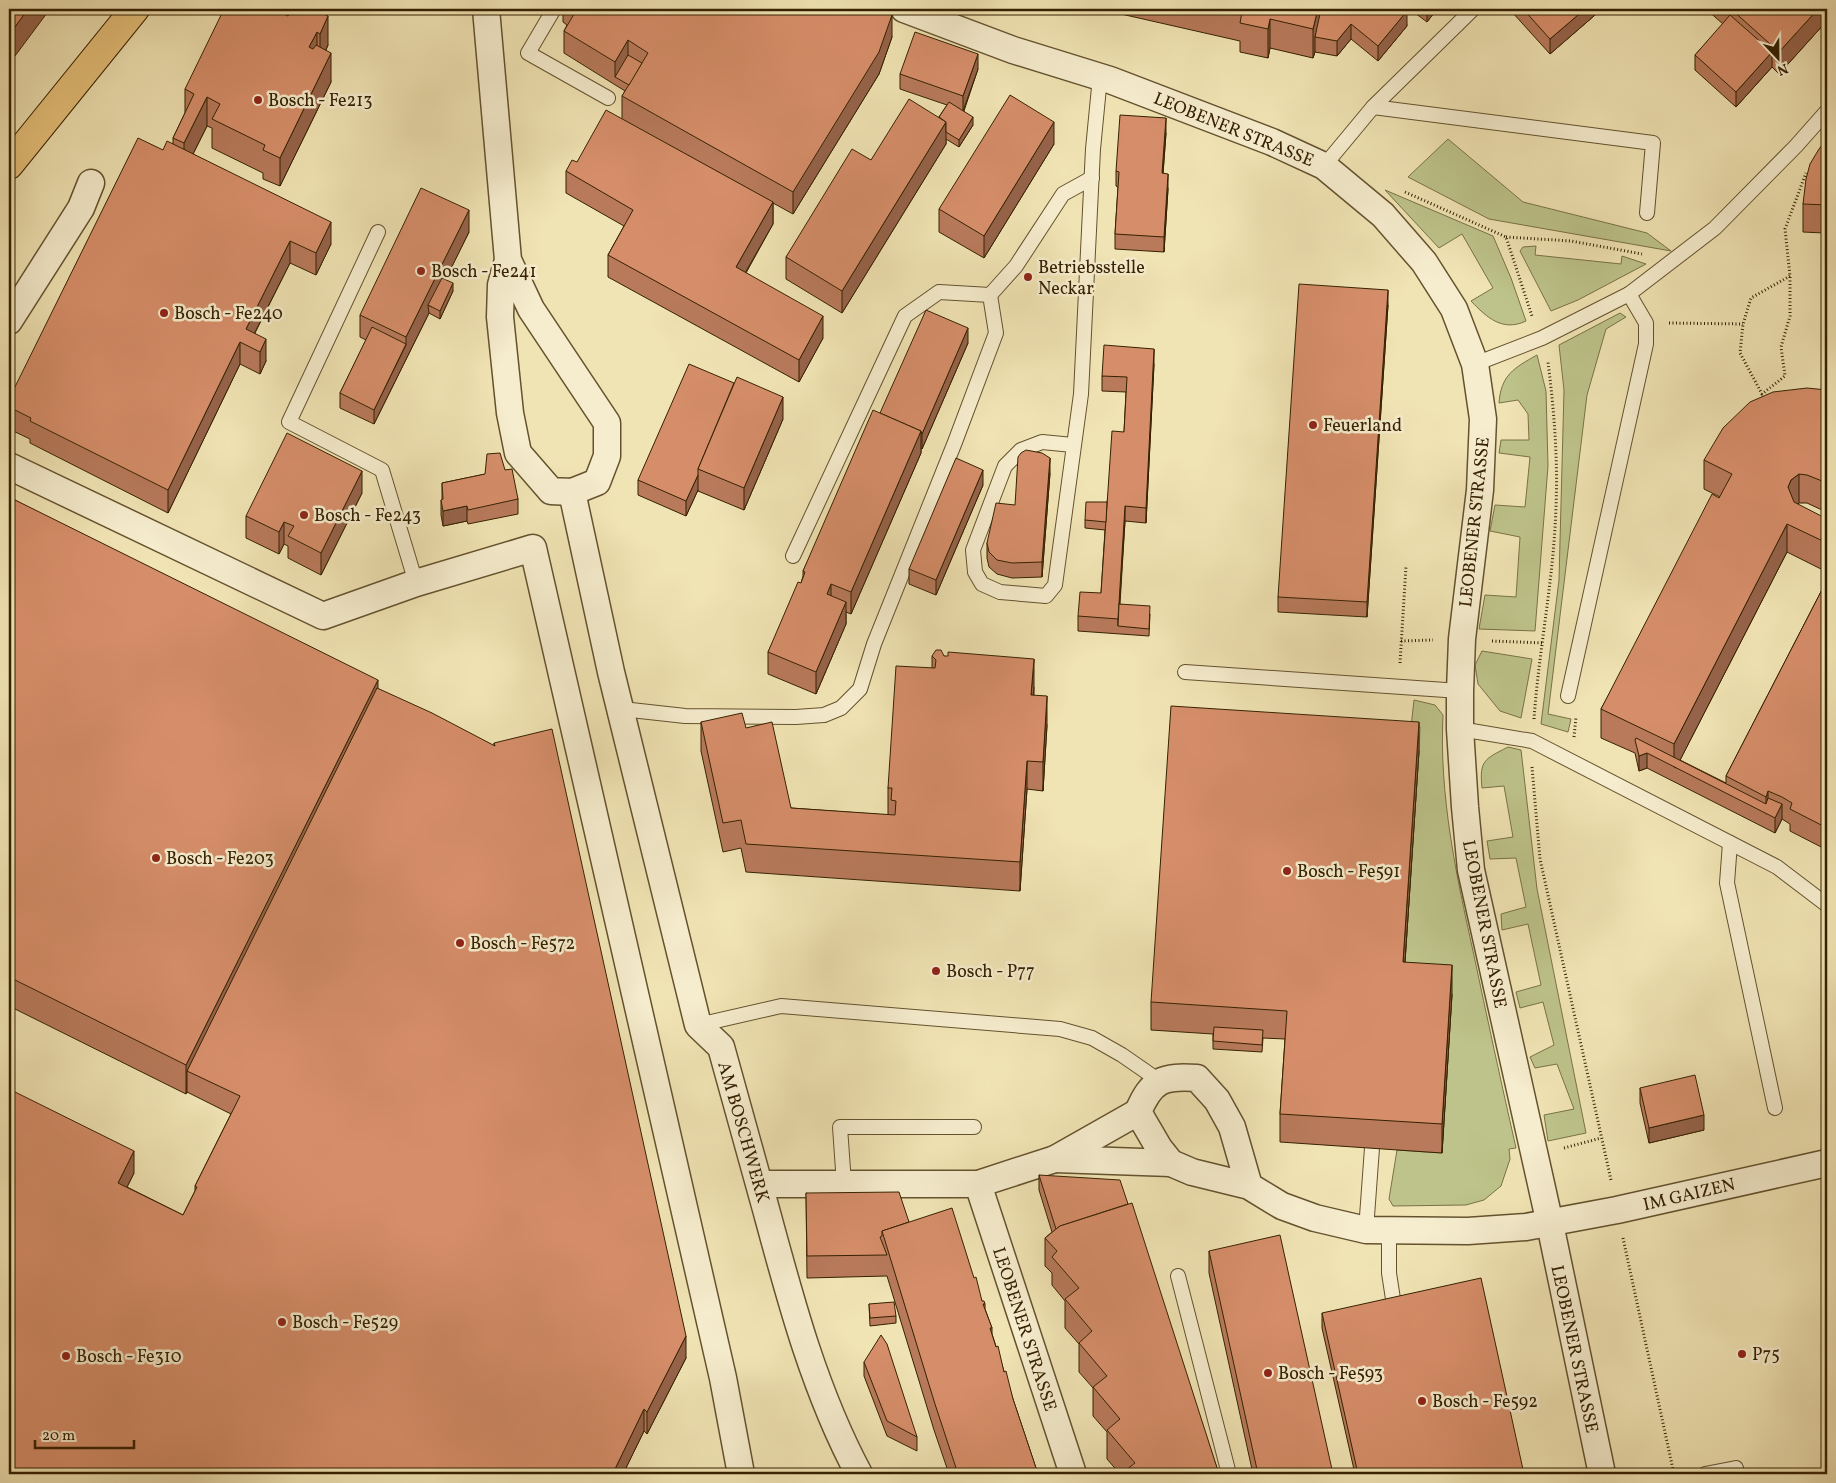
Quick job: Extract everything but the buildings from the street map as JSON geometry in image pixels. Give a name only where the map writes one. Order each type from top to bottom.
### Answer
[{"type":"main road","points":[[9,165],[135,9]]},
{"type":"street","points":[[486,9],[508,260],[531,309],[607,423],[607,456],[597,482],[572,492],[551,492],[518,453],[510,413],[500,317],[501,285],[508,260]]},
{"type":"street","name":"LEOBENER STRASSE","points":[[904,9],[1013,50],[1100,77],[1272,142],[1324,166],[1384,215],[1424,262],[1454,309],[1475,364],[1483,419],[1480,481],[1462,639],[1460,691],[1460,729],[1472,870],[1550,1224],[1602,1474]]},
{"type":"street","points":[[9,321],[81,208],[91,183]]},
{"type":"street","points":[[9,466],[323,616],[416,583],[533,548],[723,1378],[741,1474]]},
{"type":"street","points":[[572,492],[611,672],[622,709],[698,1025]]},
{"type":"street","name":"AM BOSCHWERK","points":[[698,1025],[721,1048],[793,1308],[816,1381],[845,1448],[859,1474]]},
{"type":"street","points":[[760,1184],[978,1184],[1054,1159],[1138,1112],[1147,1090],[1171,1076],[1197,1078],[1218,1100],[1232,1127],[1249,1186]]},
{"type":"street","points":[[1138,1112],[1159,1148],[1171,1163]]},
{"type":"street","points":[[1054,1159],[1171,1163],[1192,1172],[1249,1186],[1282,1206],[1316,1218],[1378,1231],[1468,1230],[1550,1224]]},
{"type":"street","name":"IM GAIZEN","points":[[1550,1224],[1827,1163]]},
{"type":"street","name":"LEOBENER STRASSE","points":[[978,1184],[1073,1474]]},
{"type":"lane","points":[[554,9],[528,53],[608,98]]},
{"type":"lane","points":[[1324,166],[1373,106],[1473,9]]},
{"type":"lane","points":[[1074,445],[1042,442],[1020,450],[1005,466],[973,550],[975,572],[982,584],[1000,592],[1046,596],[1054,585],[1074,445],[1081,394],[1092,178],[1100,77]]},
{"type":"lane","points":[[1373,106],[1653,143],[1647,213]]},
{"type":"lane","points":[[1475,364],[1542,338],[1628,294],[1668,266],[1715,228],[1796,146],[1827,111]]},
{"type":"lane","points":[[990,295],[1016,266],[1063,194],[1092,178]]},
{"type":"lane","points":[[378,232],[289,422],[382,470],[416,583]]},
{"type":"lane","points":[[793,556],[905,316],[939,292],[990,295]]},
{"type":"lane","points":[[1568,696],[1646,344],[1646,323],[1628,294]]},
{"type":"lane","points":[[622,709],[685,716],[796,717],[824,715],[841,708],[860,689],[874,644],[955,442],[996,333],[990,295]]},
{"type":"lane","points":[[1186,672],[1460,691]]},
{"type":"lane","points":[[1460,729],[1532,741],[1777,867],[1827,905]]},
{"type":"lane","points":[[1730,843],[1726,883],[1775,1108]]},
{"type":"lane","points":[[698,1025],[781,1006],[1060,1029],[1092,1038],[1122,1055],[1161,1082]]},
{"type":"lane","points":[[844,1184],[840,1127],[974,1127]]},
{"type":"lane","points":[[1372,1148],[1378,1231],[1389,1273],[1395,1312]]},
{"type":"lane","points":[[1178,1276],[1229,1474]]},
{"type":"lane","points":[[1705,1474],[1736,1468]]},
{"type":"path","points":[[1790,276],[1751,298],[1743,324],[1740,353],[1762,394],[1785,376],[1781,347],[1790,316],[1790,276],[1785,229],[1802,179],[1807,171]]},
{"type":"path","points":[[1506,237],[1571,241],[1646,255],[1668,266]]},
{"type":"path","points":[[1646,323],[1743,324]]},
{"type":"path","points":[[1399,686],[1406,566]]},
{"type":"path","points":[[1462,639],[1544,643]]},
{"type":"path","points":[[1568,696],[1577,719],[1571,760]]},
{"type":"path","points":[[1535,1156],[1601,1138]]},
{"type":"green space","points":[[1448,139],[1523,202],[1647,233],[1671,251],[1489,219],[1408,177]]},
{"type":"green space","points":[[1385,190],[1493,236],[1511,278],[1526,321],[1510,325],[1496,322],[1477,307],[1471,301],[1493,288],[1462,234],[1439,248]]},
{"type":"green space","points":[[1536,246],[1535,255],[1621,264],[1622,256],[1646,264],[1578,300],[1551,311],[1520,251],[1523,247]]},
{"type":"green space","points":[[1620,313],[1626,317],[1606,329],[1587,395],[1548,714],[1571,719],[1568,732],[1541,724],[1559,580],[1564,390],[1559,345]]},
{"type":"green space","points":[[1537,355],[1546,391],[1548,466],[1535,631],[1479,629],[1485,595],[1516,597],[1520,537],[1490,531],[1495,505],[1525,507],[1530,457],[1499,453],[1501,440],[1529,440],[1528,414],[1518,400],[1499,403],[1500,393],[1510,373]]},
{"type":"green space","points":[[1482,651],[1532,659],[1521,718],[1500,711],[1478,684],[1475,665]]},
{"type":"green space","points":[[1414,700],[1435,705],[1443,715],[1442,745],[1446,805],[1455,864],[1516,1148],[1509,1149],[1510,1159],[1501,1186],[1484,1200],[1466,1205],[1393,1206],[1389,1199],[1397,1150],[1442,1153],[1452,994],[1403,991],[1420,727],[1411,727]]},
{"type":"green space","points":[[1508,747],[1521,750],[1537,889],[1586,1133],[1548,1141],[1544,1115],[1574,1109],[1557,1064],[1535,1068],[1530,1057],[1554,1045],[1543,1002],[1520,1008],[1516,992],[1541,985],[1528,924],[1502,930],[1501,914],[1526,907],[1516,858],[1490,859],[1487,841],[1513,837],[1504,786],[1482,788],[1481,779],[1485,762]]},
{"type":"place","name":"Bosch - Fe213","points":[[258,100]]},
{"type":"place","name":"Bosch - Fe241","points":[[421,271]]},
{"type":"place","name":"Betriebsstelle Neckar","points":[[1028,277]]},
{"type":"place","name":"Bosch - Fe240","points":[[164,313]]},
{"type":"place","name":"Feuerland","points":[[1313,425]]},
{"type":"place","name":"Bosch - Fe243","points":[[304,515]]},
{"type":"place","name":"Bosch - Fe203","points":[[156,858]]},
{"type":"place","name":"Bosch - Fe591","points":[[1287,871]]},
{"type":"place","name":"Bosch - Fe572","points":[[460,943]]},
{"type":"place","name":"Bosch - P77","points":[[936,971]]},
{"type":"place","name":"Bosch - Fe529","points":[[282,1322]]},
{"type":"place","name":"P75","points":[[1742,1354]]},
{"type":"place","name":"Bosch - Fe310","points":[[66,1356]]},
{"type":"place","name":"Bosch - Fe593","points":[[1268,1373]]},
{"type":"place","name":"Bosch - Fe592","points":[[1422,1401]]}]
